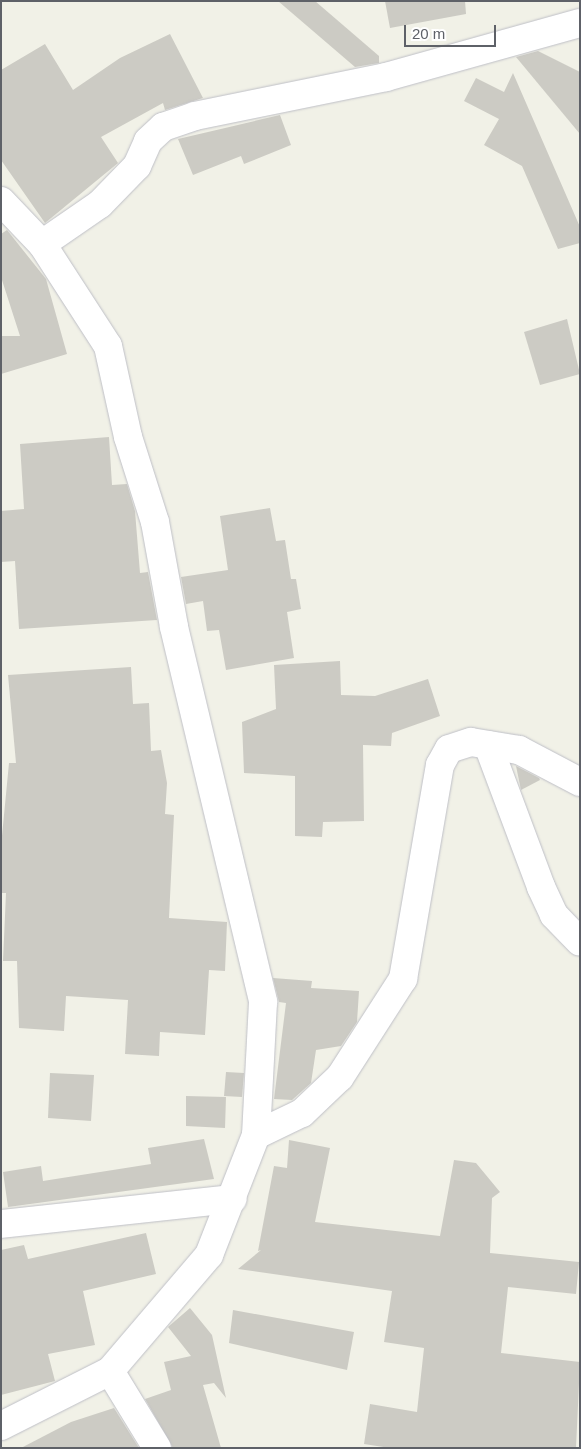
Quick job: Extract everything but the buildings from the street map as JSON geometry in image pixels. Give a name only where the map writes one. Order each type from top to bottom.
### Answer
[{"type":"street","points":[[42,244],[100,204],[137,166],[148,141],[164,127],[196,116],[386,77],[580,23]]},
{"type":"street","points":[[1,202],[42,244],[108,346],[128,437],[155,522],[174,627],[263,1002],[256,1135],[233,1199],[209,1255],[110,1371],[1,1426]]},
{"type":"street","points":[[256,1135],[302,1113],[340,1077],[403,979],[440,765],[449,749],[471,742],[519,750],[580,782]]},
{"type":"street","points":[[488,745],[541,887],[554,915],[580,942]]},
{"type":"street","points":[[1,1224],[233,1199]]},
{"type":"street","points":[[110,1371],[157,1448]]}]
